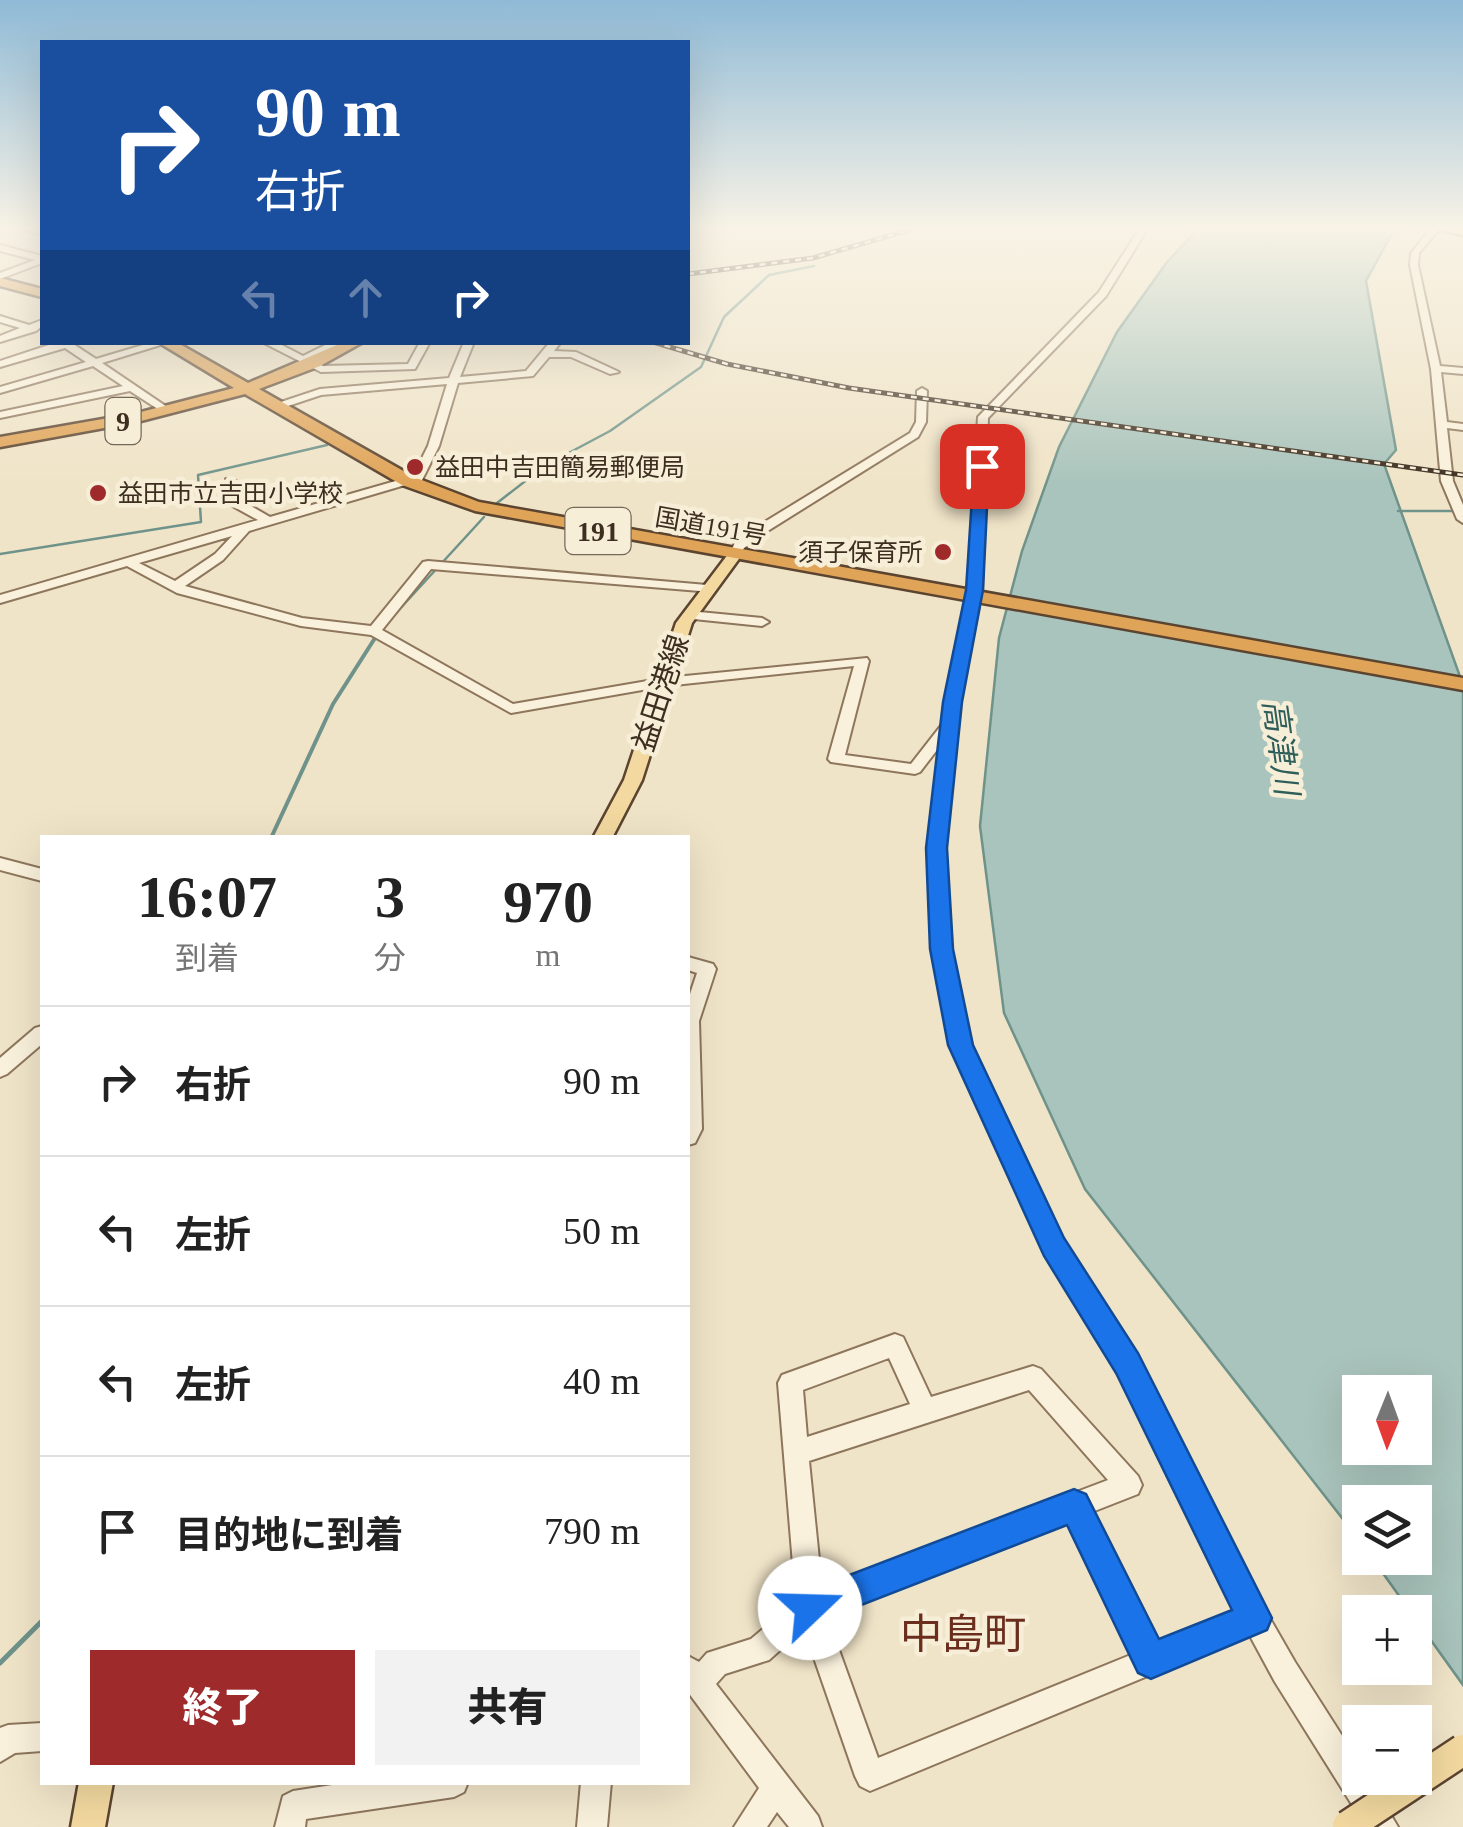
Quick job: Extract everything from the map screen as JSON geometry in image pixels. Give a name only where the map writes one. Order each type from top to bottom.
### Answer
[{"type":"highway","name":"国道191号","points":[[170,345],[408,481],[449,498],[523,518],[1463,684]]},
{"type":"highway","name":"9","points":[[0,442],[168,411],[244,388],[349,345]]},
{"type":"main road","name":"益田港線","points":[[604,835],[633,780],[689,615],[734,556]]},
{"type":"main road","points":[[1347,1826],[1463,1750]]},
{"type":"main road","points":[[88,1827],[95,1785]]},
{"type":"street","points":[[1084,313],[983,417],[974,599],[950,724],[936,848],[942,949],[960,1045],[1054,1247],[1127,1363],[1255,1618],[1382,1827]]},
{"type":"street","points":[[1424,313],[1436,369],[1447,481],[1463,518]]},
{"type":"street","points":[[0,319],[40,331]]},
{"type":"street","points":[[0,339],[40,324]]},
{"type":"street","points":[[0,364],[62,345]]},
{"type":"street","points":[[67,345],[168,411]]},
{"type":"street","points":[[0,390],[154,345]]},
{"type":"street","points":[[273,345],[320,369],[411,367],[423,345]]},
{"type":"street","points":[[306,363],[335,345]]},
{"type":"street","points":[[1,594],[132,564],[422,474],[443,416],[450,380],[468,345]]},
{"type":"street","points":[[276,408],[320,392],[529,374],[554,345]]},
{"type":"street","points":[[547,354],[572,354],[614,372]]},
{"type":"street","points":[[1436,369],[1463,371]]},
{"type":"street","points":[[0,415],[132,387]]},
{"type":"street","points":[[734,556],[739,546],[762,529],[914,435],[921,422],[922,390]]},
{"type":"street","points":[[1440,424],[1463,427]]},
{"type":"street","points":[[230,481],[231,500]]},
{"type":"street","points":[[231,500],[289,496]]},
{"type":"street","points":[[231,500],[270,522]]},
{"type":"street","points":[[174,587],[219,557],[245,529]]},
{"type":"street","points":[[132,564],[174,587],[301,622],[374,631],[512,709],[665,682],[862,661],[836,759],[916,769],[950,724]]},
{"type":"street","points":[[374,631],[428,565],[707,589]]},
{"type":"street","points":[[689,615],[762,622]]},
{"type":"street","points":[[0,864],[40,874]]},
{"type":"street","points":[[690,965],[707,969],[690,1020],[690,1133]]},
{"type":"street","points":[[0,1069],[40,1035]]},
{"type":"street","points":[[925,1411],[895,1345],[790,1382],[810,1608],[870,1776],[1255,1618]]},
{"type":"street","points":[[796,1453],[1033,1377],[1130,1485],[810,1608],[759,1650],[717,1663],[693,1677],[806,1827]]},
{"type":"street","points":[[1074,1506],[1151,1661]]},
{"type":"street","points":[[0,1748],[8,1739],[40,1737]]},
{"type":"street","points":[[290,1827],[293,1806],[364,1789],[415,1785]]},
{"type":"street","points":[[592,1827],[596,1785]]},
{"type":"street","points":[[749,1827],[778,1788]]},
{"type":"water","name":"高津川","points":[[1130,313],[1372,313],[1396,450],[1384,464],[1463,685],[1463,1685],[1432,1642],[1432,1595],[1399,1595],[1384,1575],[1432,1575],[1432,1485],[1342,1485],[1342,1518],[1085,1189],[1004,1013],[980,826],[999,638],[1022,551],[1059,447]]},
{"type":"waterway","points":[[497,503],[546,465],[610,431],[701,367],[728,313]]},
{"type":"waterway","points":[[0,554],[201,522],[198,475],[327,445]]},
{"type":"waterway","points":[[1398,511],[1463,511]]},
{"type":"waterway","points":[[396,613],[484,517]]},
{"type":"waterway","points":[[272,835],[333,704],[375,638]]},
{"type":"waterway","points":[[0,1663],[40,1623]]},
{"type":"railway","points":[[663,345],[727,364],[849,388],[1463,475]]},
{"type":"place","name":"益田中吉田簡易郵便局","points":[[415,467]]},
{"type":"place","name":"益田市立吉田小学校","points":[[98,493]]},
{"type":"place","name":"須子保育所","points":[[943,552]]},
{"type":"district","name":"中島町","points":[[963,1634]]},
{"type":"route","points":[[810,1608],[1074,1506],[1151,1661],[1255,1618],[1127,1363],[1054,1247],[960,1045],[942,949],[936,848],[952,702],[975,590],[973,565],[980,536],[982,466]]}]
